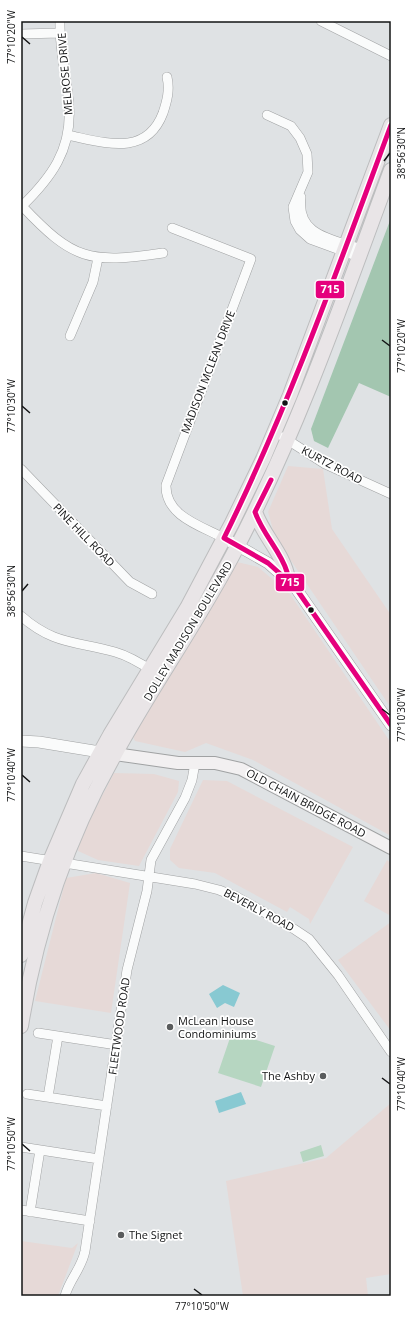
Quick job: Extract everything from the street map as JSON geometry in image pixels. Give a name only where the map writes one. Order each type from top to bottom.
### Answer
[{"type":"main road","name":"DOLLEY MADISON BOULEVARD","points":[[21,1026],[39,942],[64,862],[83,816],[156,673],[180,621],[224,538],[275,432],[391,125]]},
{"type":"main road","name":"DOLLEY MADISON BOULEVARD","points":[[21,955],[35,903],[50,861],[68,816],[100,752],[215,588],[255,512],[288,441],[391,170]]},
{"type":"main road","points":[[255,512],[261,528],[284,562],[288,579]]},
{"type":"main road","name":"OLD CHAIN BRIDGE ROAD","points":[[100,752],[115,753],[172,763],[221,764],[247,771],[391,848]]},
{"type":"street","name":"MELROSE DRIVE","points":[[21,207],[50,176],[63,150],[67,135],[69,106],[60,33],[60,21]]},
{"type":"street","points":[[321,21],[391,56]]},
{"type":"street","points":[[21,34],[60,33]]},
{"type":"street","points":[[67,135],[116,145],[132,143],[142,139],[153,131],[160,119],[168,97],[167,77]]},
{"type":"street","points":[[267,115],[288,124],[297,133],[303,143],[309,168],[301,190],[300,210],[306,226],[345,248],[360,253]]},
{"type":"street","points":[[21,207],[48,234],[60,243],[86,255],[98,258],[130,258],[163,253]]},
{"type":"street","name":"MADISON MCLEAN DRIVE","points":[[172,228],[251,259],[166,485],[167,498],[174,509],[224,538]]},
{"type":"street","points":[[70,336],[93,282],[98,258]]},
{"type":"street","name":"KURTZ ROAD","points":[[275,432],[326,464],[391,494]]},
{"type":"street","name":"PINE HILL ROAD","points":[[21,469],[130,582],[152,594]]},
{"type":"street","points":[[224,538],[268,563],[288,579],[304,597],[391,724]]},
{"type":"street","points":[[21,616],[38,630],[50,636],[116,652],[132,658],[156,673]]},
{"type":"street","points":[[21,742],[39,742],[100,752]]},
{"type":"street","name":"FLEETWOOD ROAD","points":[[65,1296],[84,1256],[128,970],[149,876],[151,860],[185,798],[192,780],[195,763]]},
{"type":"street","name":"BEVERLY ROAD","points":[[21,856],[149,876],[219,890],[243,900],[299,932],[313,944],[326,959],[391,1052]]},
{"type":"street","points":[[38,1033],[117,1045]]},
{"type":"street","points":[[48,1097],[58,1036]]},
{"type":"street","points":[[27,1094],[107,1106]]},
{"type":"street","points":[[21,1147],[99,1159]]},
{"type":"street","points":[[40,1150],[26,1211],[90,1221]]},
{"type":"shaded area","points":[[288,466],[323,469],[332,529],[391,615],[391,708],[275,537],[268,512]]},
{"type":"shaded area","points":[[237,562],[258,567],[290,594],[391,743],[391,836],[253,760],[206,743],[185,752],[135,741],[132,735]]},
{"type":"shaded area","points":[[114,773],[154,774],[179,781],[178,792],[139,866],[98,860],[78,851],[80,838]]},
{"type":"shaded area","points":[[203,780],[227,781],[353,847],[310,924],[309,919],[290,907],[287,912],[215,873],[179,868],[170,860],[170,849]]},
{"type":"shaded area","points":[[387,860],[391,863],[391,916],[364,901]]},
{"type":"shaded area","points":[[96,873],[130,883],[111,1013],[35,1001],[66,878]]},
{"type":"shaded area","points":[[391,922],[391,1031],[338,960]]},
{"type":"shaded area","points":[[391,1103],[391,1274],[366,1278],[368,1296],[243,1296],[226,1181],[326,1158]]},
{"type":"shaded area","points":[[21,1241],[72,1248],[78,1243],[58,1296],[21,1296]]},
{"type":"green space","points":[[391,218],[391,397],[359,383],[328,448],[314,441],[311,429]]},
{"type":"green space","points":[[232,1032],[275,1046],[261,1087],[218,1073]]},
{"type":"green space","points":[[321,1145],[324,1156],[303,1162],[300,1152]]},
{"type":"water","points":[[223,985],[240,993],[234,1007],[225,1003],[217,1008],[209,994]]},
{"type":"water","points":[[241,1092],[246,1104],[219,1113],[215,1101]]},
{"type":"transit line","name":"715","points":[[391,125],[313,334],[271,437],[224,538],[268,563],[295,587],[391,725]]},
{"type":"transit line","name":"715","points":[[271,480],[255,512],[258,520],[281,557],[287,572]]},
{"type":"place","name":"McLean House Condominiums","points":[[170,1027]]},
{"type":"place","name":"The Ashby","points":[[323,1076]]},
{"type":"place","name":"The Signet","points":[[121,1235]]}]
